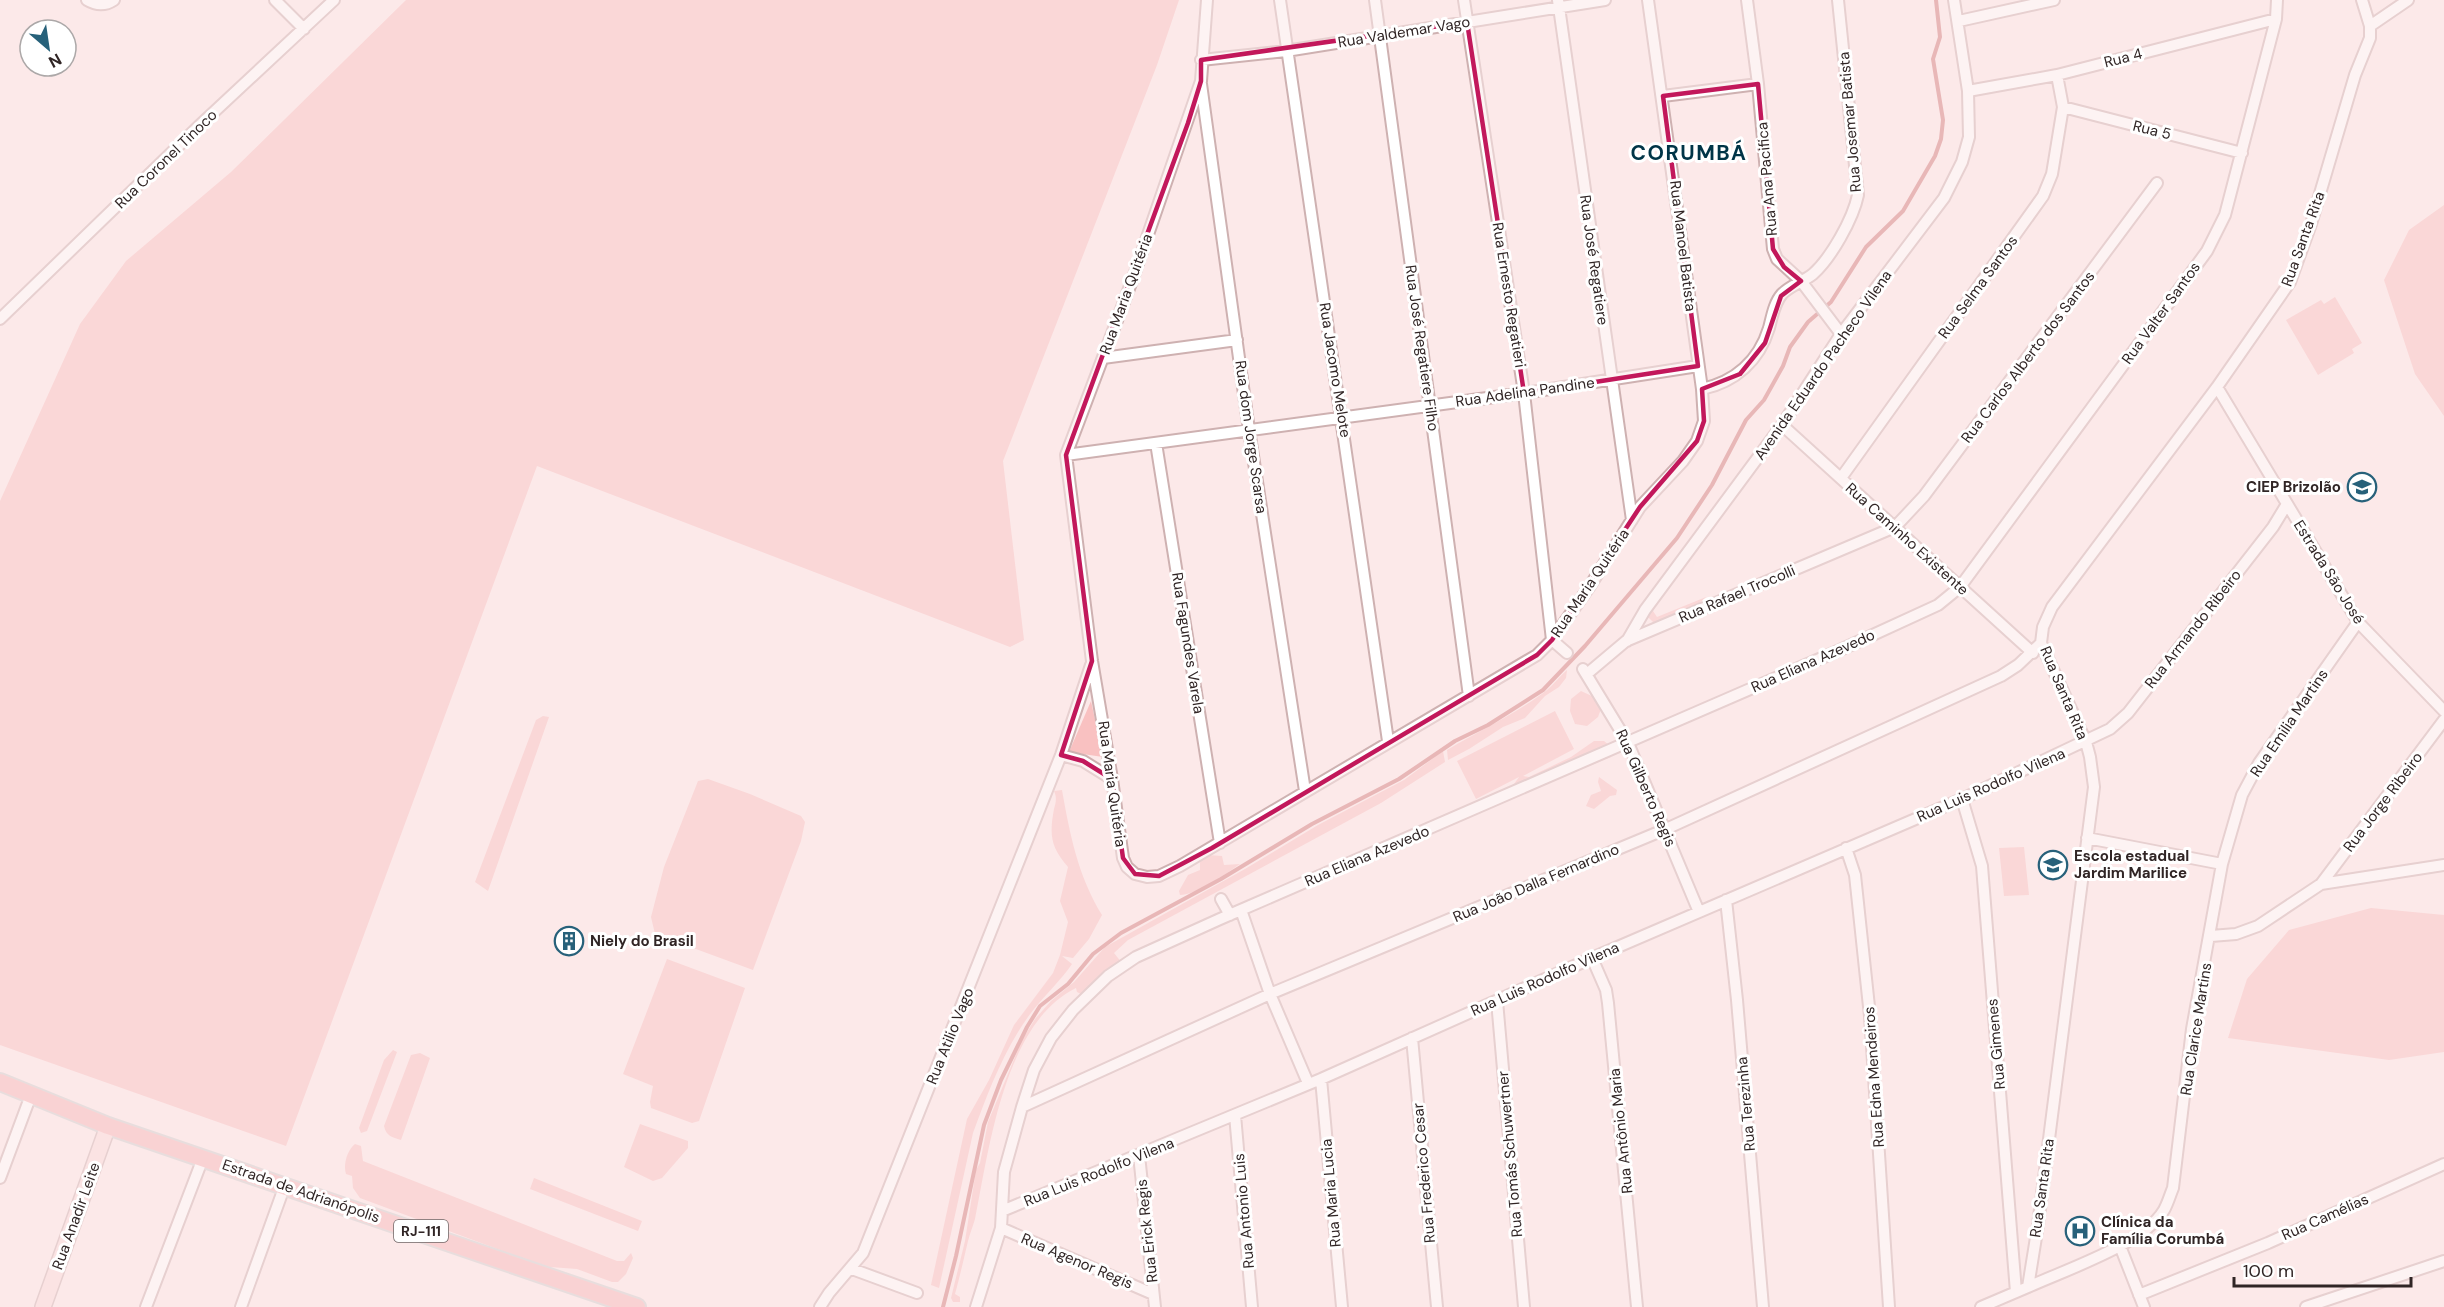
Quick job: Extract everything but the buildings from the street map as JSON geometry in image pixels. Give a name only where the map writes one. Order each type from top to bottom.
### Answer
[{"type":"main road","name":"Estrada de Adrianópolis","points":[[0,1082],[108,1126],[637,1307]]},
{"type":"main road","name":"Rua Anadir Leite","points":[[43,1307],[108,1126]]},
{"type":"street","points":[[87,0],[93,4],[104,5],[114,0]]},
{"type":"street","points":[[275,0],[304,29]]},
{"type":"street","name":"Rua Coronel Tinoco","points":[[0,319],[200,125],[334,0]]},
{"type":"street","name":"Rua Maria Quitéria","points":[[1207,0],[1201,81],[1137,267],[1066,455],[1092,662],[1123,858],[1127,867],[1135,874],[1147,877],[1159,876],[1220,843],[1388,741],[1537,655],[1552,640],[1590,586],[1640,507],[1683,461],[1697,441],[1704,421]]},
{"type":"street","name":"Rua Jacomo Melote","points":[[1280,0],[1388,741]]},
{"type":"street","name":"Rua José Regatiere Filho","points":[[1375,0],[1469,696]]},
{"type":"street","name":"Rua Ernesto Regatieri","points":[[1464,0],[1524,393],[1552,640]]},
{"type":"street","name":"Rua Valdemar Vago","points":[[1202,60],[1286,51],[1467,22],[1558,4],[1605,0]]},
{"type":"street","name":"Rua Manoel Batista","points":[[1648,0],[1702,388],[1704,421]]},
{"type":"street","name":"Rua Ana Pacifica","points":[[1747,0],[1758,84],[1773,249],[1777,259],[1801,281],[1841,334]]},
{"type":"street","name":"Rua Josemar Batista","points":[[1702,388],[1719,385],[1740,374],[1765,343],[1777,303],[1788,290],[1812,274],[1821,264],[1847,226],[1855,209],[1858,195],[1838,0]]},
{"type":"street","name":"Avenida Eduardo Pacheco Vilena","points":[[1626,641],[1645,610],[1782,425],[1841,334],[1944,198],[1962,162],[1969,137],[1968,91],[1954,0]]},
{"type":"street","points":[[1959,21],[2054,0]]},
{"type":"street","name":"Rua Valter Santos","points":[[1960,587],[2207,251],[2225,215],[2276,19],[2277,0]]},
{"type":"street","points":[[2362,0],[2370,26],[2408,0]]},
{"type":"street","name":"Rua José Regatiere","points":[[1558,4],[1632,520]]},
{"type":"street","name":"Rua 4","points":[[1968,91],[2057,75],[2276,19]]},
{"type":"street","name":"Rua Santa Rita","points":[[2028,1287],[2038,1225],[2094,787],[2086,742],[2042,643],[2043,627],[2052,608],[2217,387],[2290,282],[2311,224],[2355,75],[2370,38],[2370,26]]},
{"type":"street","name":"Rua Selma Santos","points":[[1840,478],[2043,196],[2052,174],[2062,107],[2057,75]]},
{"type":"street","name":"Rua dom Jorge Scarsa","points":[[1201,81],[1249,430],[1305,791]]},
{"type":"street","points":[[1663,96],[1758,84]]},
{"type":"street","name":"Rua 5","points":[[2062,107],[2242,153]]},
{"type":"street","name":"Rua Carlos Alberto dos Santos","points":[[1894,527],[1924,496],[2157,183]]},
{"type":"street","points":[[1103,358],[1237,340]]},
{"type":"street","name":"Rua Adelina Pandine","points":[[1066,455],[1524,393],[1698,366]]},
{"type":"street","name":"Estrada São José","points":[[2217,387],[2358,622],[2444,711]]},
{"type":"street","name":"Rua Caminho Existente","points":[[1782,425],[2033,653]]},
{"type":"street","name":"Rua Fagundes Varela","points":[[1156,442],[1220,843]]},
{"type":"street","name":"Rua Armando Ribeiro","points":[[2086,742],[2110,729],[2128,713],[2266,536],[2287,504]]},
{"type":"street","name":"Rua Rafael Trocolli","points":[[1586,671],[1626,641],[1894,527]]},
{"type":"street","name":"Rua Eliana Azevedo","points":[[976,1307],[1001,1228],[1004,1172],[1034,1070],[1051,1038],[1073,1010],[1108,976],[1136,957],[1241,910],[1628,743],[1938,605],[1960,587]]},
{"type":"street","name":"Rua Emilia Martins","points":[[2211,936],[2222,864],[2242,795],[2259,763],[2358,622]]},
{"type":"street","points":[[1552,640],[1567,653]]},
{"type":"street","name":"Rua João Dalla Fernardino","points":[[1022,1107],[1270,994],[1666,829],[2001,676],[2033,653],[2042,643]]},
{"type":"street","name":"Rua Atilio Vago","points":[[820,1307],[863,1253],[1061,754],[1092,662]]},
{"type":"street","name":"Rua Gilberto Regis","points":[[1586,671],[1628,743],[1699,912]]},
{"type":"street","name":"Rua Jorge Ribeiro","points":[[2321,884],[2444,720]]},
{"type":"street","name":"Rua Luis Rodolfo Vilena","points":[[1002,1211],[1235,1115],[1962,799],[2086,742]]},
{"type":"street","points":[[1061,754],[1090,764],[1112,779]]},
{"type":"street","name":"Rua Gimenes","points":[[1962,799],[1982,866],[2016,1292]]},
{"type":"street","points":[[2087,838],[2222,864]]},
{"type":"street","name":"Rua Edna Mendeiros","points":[[1846,848],[1855,874],[1870,1016],[1889,1307]]},
{"type":"street","points":[[2211,936],[2236,934],[2258,926],[2321,884],[2444,865]]},
{"type":"street","points":[[1221,899],[1230,915]]},
{"type":"street","name":"Rua Terezinha","points":[[1726,900],[1737,1000],[1763,1307]]},
{"type":"street","points":[[1241,910],[1270,994],[1308,1083]]},
{"type":"street","name":"Rua Clarice Martins","points":[[2028,1287],[2120,1246],[2148,1229],[2164,1210],[2173,1188],[2192,1029],[2211,936]]},
{"type":"street","name":"Rua Antônio Maria","points":[[1593,958],[1608,1003],[1637,1307]]},
{"type":"street","name":"Rua Tomás Schuwertner","points":[[1497,1001],[1524,1307]]},
{"type":"street","name":"Rua Frederico Cesar","points":[[1412,1038],[1437,1307]]},
{"type":"street","name":"Rua Maria Lucia","points":[[1320,1078],[1342,1307]]},
{"type":"street","points":[[0,1178],[31,1095]]},
{"type":"street","name":"Rua Antonio Luis","points":[[1235,1115],[1252,1307]]},
{"type":"street","name":"Rua Erick Regis","points":[[1139,1155],[1155,1307]]},
{"type":"street","points":[[146,1307],[203,1158]]},
{"type":"street","name":"Rua Camélias","points":[[2139,1295],[2268,1243],[2444,1164]]},
{"type":"street","points":[[241,1307],[285,1185]]},
{"type":"street","name":"Rua Agenor Regis","points":[[1001,1228],[1153,1294]]},
{"type":"street","points":[[2120,1246],[2144,1307]]},
{"type":"street","points":[[2306,1307],[2444,1261]]},
{"type":"street","points":[[852,1269],[917,1293]]},
{"type":"street","points":[[1986,1306],[2028,1287]]},
{"type":"highlighted area","points":[[1467,22],[1524,393],[1698,366],[1663,96],[1758,84],[1773,249],[1784,267],[1801,281],[1781,296],[1765,343],[1740,374],[1702,389],[1704,421],[1697,441],[1640,507],[1552,640],[1537,655],[1212,848],[1159,876],[1135,874],[1123,858],[1112,779],[1083,761],[1061,755],[1092,661],[1066,455],[1188,123],[1201,81],[1201,60]]},
{"type":"shaded area","points":[[406,0],[1179,0],[1157,65],[1003,461],[1024,640],[1010,647],[537,466],[286,1146],[0,1045],[0,501],[80,324],[126,261],[231,172]]},
{"type":"shaded area","points":[[2444,205],[2444,416],[2415,374],[2384,280],[2409,230]]},
{"type":"shaded area","points":[[2335,297],[2362,343],[2352,349],[2354,353],[2318,375],[2286,320],[2321,300],[2324,304]]},
{"type":"shaded area","points":[[1706,597],[1690,609],[1660,622],[1654,623],[1647,616],[1655,605],[1653,611],[1657,617]]},
{"type":"shaded area","points":[[1567,670],[1566,678],[1559,687],[1545,696],[1525,718],[1503,727],[1448,760],[1447,750],[1535,699]]},
{"type":"shaded area","points":[[1581,691],[1594,697],[1601,709],[1598,717],[1587,726],[1575,724],[1570,711],[1571,699]]},
{"type":"shaded area","points":[[1091,701],[1103,757],[1069,752]]},
{"type":"shaded area","points":[[1555,711],[1574,749],[1523,776],[1529,777],[1571,757],[1594,741],[1604,741],[1610,746],[1611,757],[1528,791],[1514,784],[1519,777],[1476,799],[1457,761]]},
{"type":"shaded area","points":[[543,716],[549,717],[488,891],[475,882],[536,720]]},
{"type":"shaded area","points":[[1443,751],[1445,762],[1381,803],[1128,940],[1114,953],[1122,963],[1083,995],[1077,992],[1076,988],[1052,1005],[1032,1029],[1016,1058],[1004,1091],[994,1125],[975,1219],[955,1294],[960,1297],[960,1302],[953,1302],[951,1298],[965,1241],[976,1170],[980,1163],[988,1122],[1022,1040],[1035,1019],[1051,1001],[1074,982],[1105,947],[1245,869],[1318,825],[1404,780]]},
{"type":"shaded area","points":[[1599,777],[1617,790],[1616,795],[1610,796],[1594,809],[1586,806],[1591,795],[1601,791]]},
{"type":"shaded area","points":[[708,779],[801,816],[805,822],[801,841],[753,970],[655,934],[651,917],[664,867],[698,781]]},
{"type":"shaded area","points":[[1062,790],[1081,870],[1102,915],[1089,939],[1073,958],[1062,956],[1072,964],[1024,1023],[1006,1053],[992,1085],[973,1133],[939,1288],[931,1285],[967,1119],[989,1080],[1014,1025],[1053,973],[1060,955],[1068,922],[1060,901],[1068,867],[1053,841],[1052,818],[1056,800],[1054,791]]},
{"type":"shaded area","points":[[2024,847],[2029,895],[2004,896],[1999,848]]},
{"type":"shaded area","points":[[1208,855],[1222,856],[1224,865],[1240,864],[1203,888],[1180,895],[1179,891],[1188,875],[1200,870],[1200,861]]},
{"type":"shaded area","points":[[2371,908],[2444,915],[2444,1052],[2389,1060],[2228,1038],[2247,979],[2289,930]]},
{"type":"shaded area","points":[[667,959],[745,988],[699,1121],[692,1123],[651,1108],[653,1086],[623,1074]]},
{"type":"shaded area","points":[[393,1050],[397,1052],[367,1131],[361,1133],[359,1128],[384,1060]]},
{"type":"shaded area","points":[[420,1053],[430,1058],[401,1140],[388,1134],[384,1126],[411,1055]]},
{"type":"shaded area","points":[[640,1124],[688,1141],[688,1148],[662,1178],[653,1181],[624,1167]]},
{"type":"shaded area","points":[[355,1144],[361,1146],[363,1161],[617,1261],[624,1261],[631,1253],[633,1258],[626,1274],[618,1282],[612,1282],[577,1269],[550,1267],[532,1262],[360,1198],[353,1188],[352,1176],[346,1174],[345,1170],[348,1154]]},
{"type":"shaded area","points":[[534,1178],[642,1221],[638,1231],[530,1189]]},
{"type":"waterway","points":[[943,1307],[984,1125],[1001,1080],[1040,1006],[1068,984],[1093,954],[1121,933],[1221,879],[1312,824],[1399,779],[1455,741],[1488,725],[1543,690],[1585,646],[1677,538],[1712,485],[1746,420],[1764,400],[1783,366],[1790,347],[1808,322],[1831,302],[1866,247],[1903,211],[1935,156],[1941,139],[1943,120],[1933,59],[1940,37],[1936,0]]},
{"type":"place","name":"CIEP Brizolão","points":[[2362,487]]},
{"type":"place","name":"Escola estadual Jardim Marilice","points":[[2053,865]]},
{"type":"place","name":"Niely do Brasil","points":[[569,941]]},
{"type":"place","name":"Clínica da Família Corumbá","points":[[2080,1231]]},
{"type":"district","name":"CORUMBÁ","points":[[1689,153]]}]
